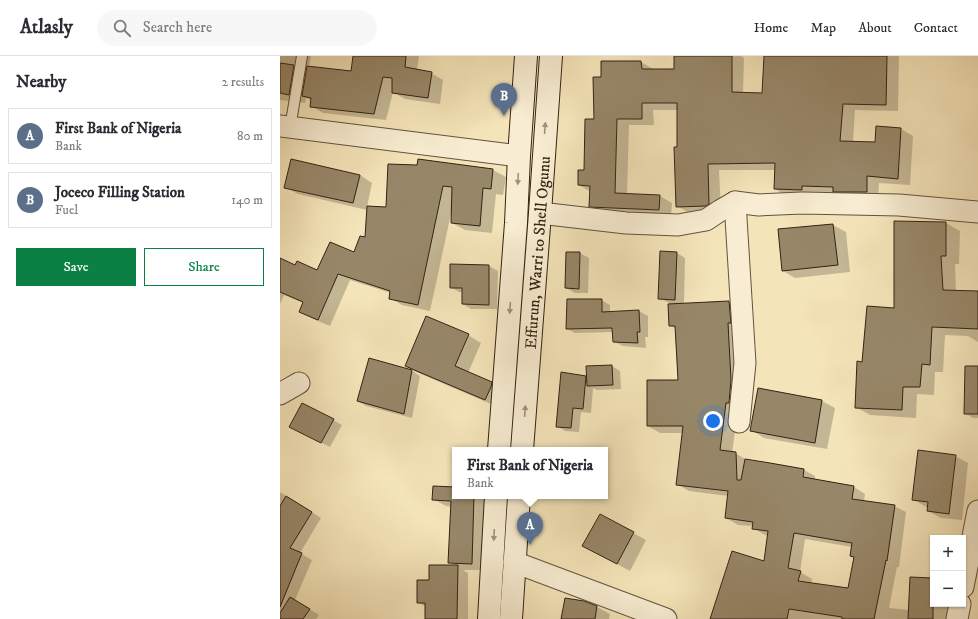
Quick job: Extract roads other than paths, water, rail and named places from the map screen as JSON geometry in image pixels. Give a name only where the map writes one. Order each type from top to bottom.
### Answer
[{"type":"street","name":"Effurun, Warri to Shell Ogunu","points":[[499,447],[516,223],[526,56]]},
{"type":"street","name":"Effurun, Warri to Shell Ogunu","points":[[522,447],[551,56]]},
{"type":"street","points":[[285,127],[519,156]]},
{"type":"street","points":[[735,202],[745,363],[739,422]]},
{"type":"street","points":[[540,213],[626,223],[678,225],[706,220],[735,202],[759,205],[802,203],[899,205],[978,212]]},
{"type":"street","points":[[280,394],[299,383]]},
{"type":"street","points":[[489,619],[496,499]]},
{"type":"street","points":[[510,619],[519,499]]},
{"type":"street","points":[[966,571],[978,511]]},
{"type":"street","points":[[514,562],[666,619]]},
{"type":"lane","points":[[285,127],[302,56]]},
{"type":"place","name":"Joceco Filling Station","points":[[504,116]]},
{"type":"place","name":"First Bank of Nigeria","points":[[530,545]]}]
